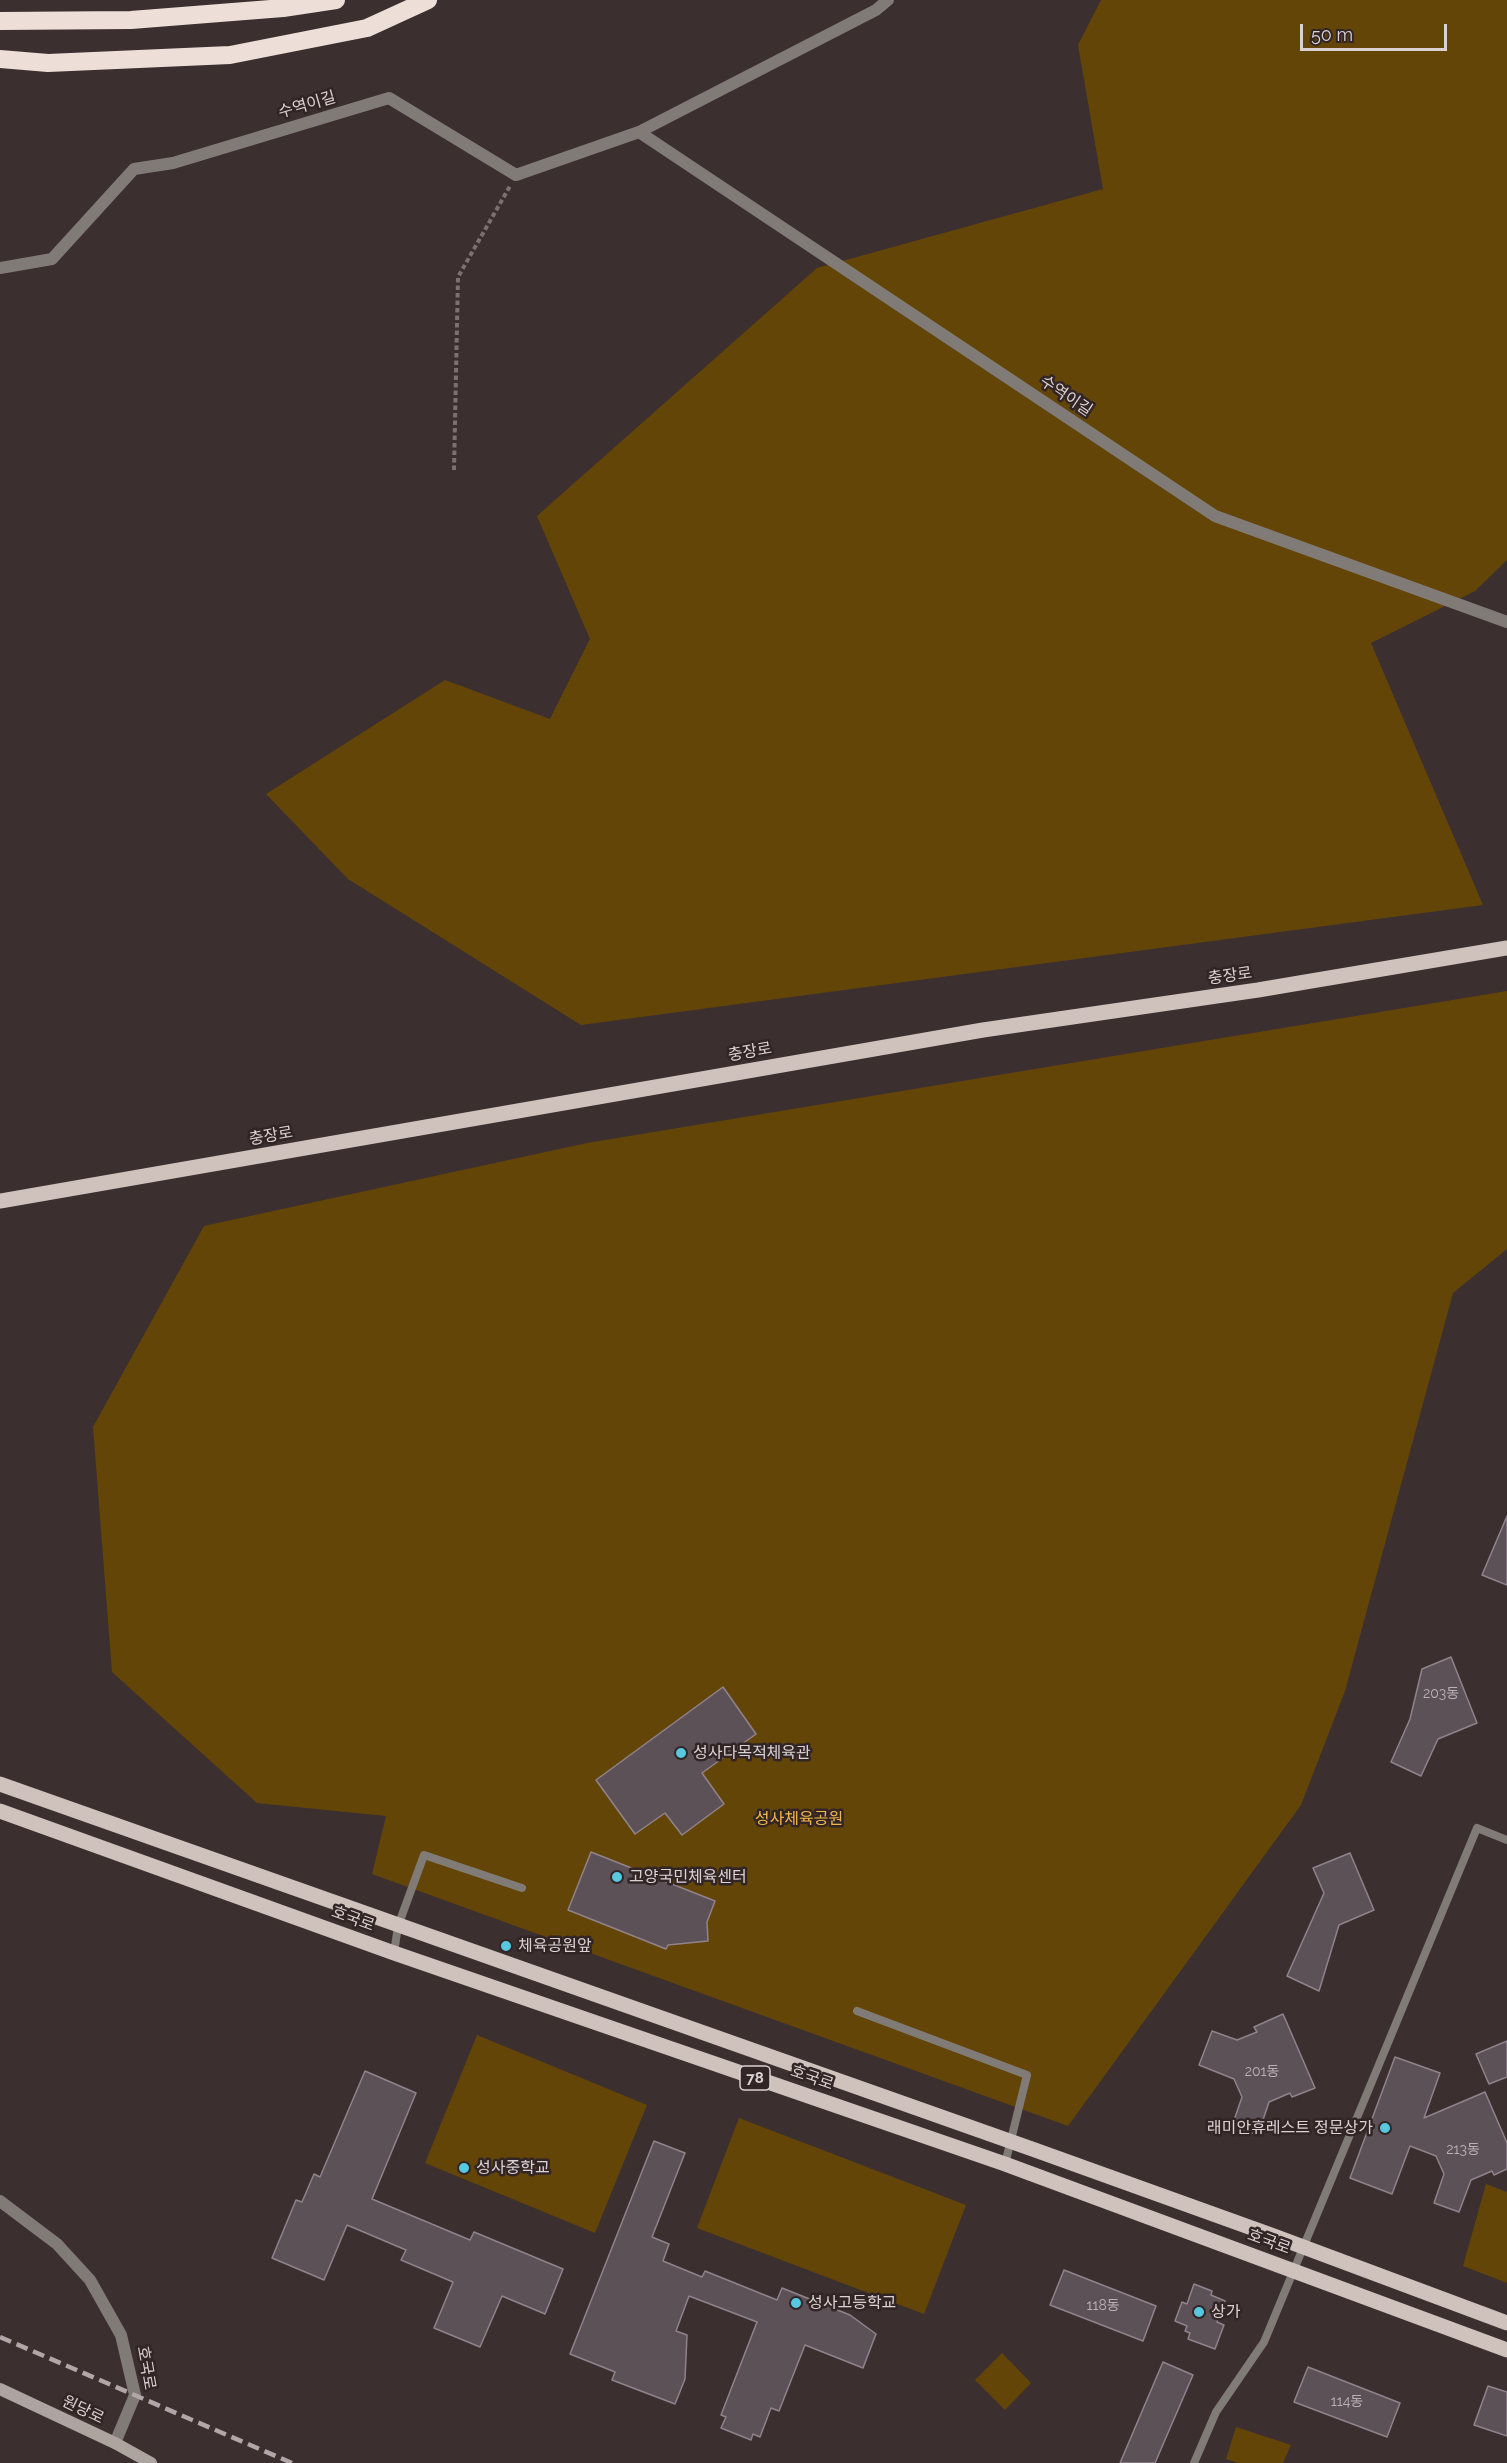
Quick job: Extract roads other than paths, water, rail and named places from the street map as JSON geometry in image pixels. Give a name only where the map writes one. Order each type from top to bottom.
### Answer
[{"type":"highway","points":[[0,21],[131,20],[283,8],[336,0]]},
{"type":"highway","points":[[0,59],[48,63],[230,55],[367,28],[428,0]]},
{"type":"main road","name":"충장로","points":[[0,1201],[972,1032],[1258,990],[1507,948]]},
{"type":"main road","name":"호국로","points":[[0,1784],[1011,2141],[1507,2323]]},
{"type":"main road","name":"호국로","points":[[0,1812],[394,1953],[1005,2164],[1507,2350]]},
{"type":"main road","name":"원당로","points":[[0,2389],[115,2443],[151,2463]]},
{"type":"street","points":[[639,132],[876,10],[888,0]]},
{"type":"street","name":"수역이길","points":[[0,268],[52,260],[134,169],[173,163],[389,98],[516,175],[639,132],[1215,516],[1507,622]]},
{"type":"street","name":"호국로","points":[[0,2201],[57,2244],[90,2280],[121,2335],[135,2395],[115,2443]]},
{"type":"lane","points":[[1194,2463],[1216,2412],[1264,2342],[1477,1828],[1507,1840]]},
{"type":"lane","points":[[394,1953],[398,1926],[424,1855],[522,1888]]},
{"type":"lane","points":[[857,2011],[1027,2075],[1005,2164]]},
{"type":"railway","points":[[0,2337],[292,2463]]},
{"type":"place","name":"성사다목적체육관","points":[[681,1753]]},
{"type":"place","name":"고양국민체육센터","points":[[617,1877]]},
{"type":"place","name":"체육공원앞","points":[[506,1946]]},
{"type":"place","name":"래미안휴레스트 정문상가","points":[[1385,2128]]},
{"type":"place","name":"성사중학교","points":[[464,2168]]},
{"type":"place","name":"성사고등학교","points":[[796,2303]]},
{"type":"place","name":"상가","points":[[1199,2312]]},
{"type":"park label","name":"성사체육공원","points":[[799,1819]]}]
